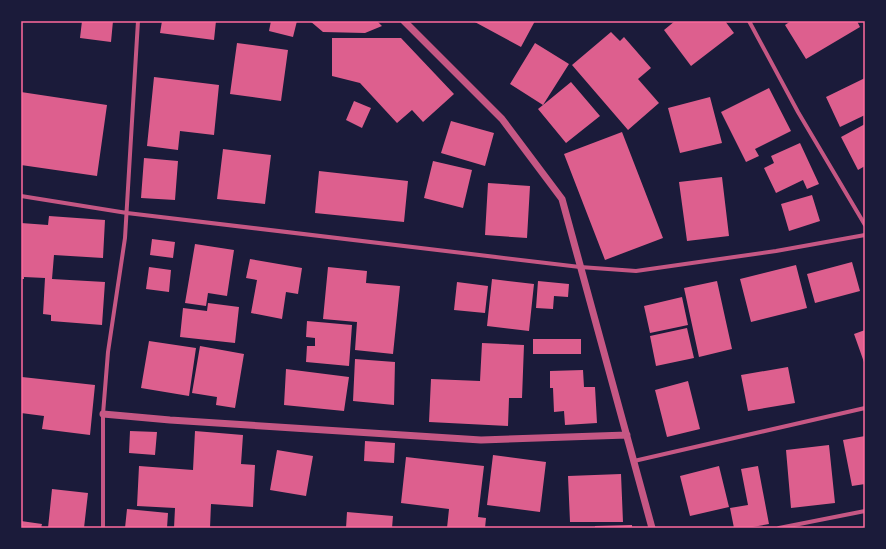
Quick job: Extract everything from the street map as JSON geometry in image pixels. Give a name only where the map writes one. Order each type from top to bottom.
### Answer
[{"type":"street","points":[[103,528],[103,414],[108,352],[125,238],[138,21]]},
{"type":"street","points":[[404,21],[502,119],[562,199],[652,528]]},
{"type":"street","points":[[749,21],[798,112],[865,225]]},
{"type":"street","points":[[21,196],[127,213],[580,267],[636,271],[776,251],[865,235]]},
{"type":"street","points":[[634,461],[865,408]]},
{"type":"street","points":[[103,414],[170,420],[481,440],[627,435]]},
{"type":"street","points":[[779,528],[865,511]]},
{"type":"building","points":[[82,21],[113,21],[111,42],[80,38]]},
{"type":"building","points":[[162,21],[216,21],[214,40],[160,33]]},
{"type":"building","points":[[271,21],[297,21],[293,37],[269,31]]},
{"type":"building","points":[[310,21],[377,21],[382,26],[365,33],[323,32]]},
{"type":"building","points":[[473,21],[535,21],[521,47]]},
{"type":"building","points":[[675,21],[725,21],[734,33],[691,66],[664,30]]},
{"type":"building","points":[[791,21],[857,21],[860,27],[806,59],[785,25]]},
{"type":"building","points":[[611,32],[620,41],[624,37],[651,68],[638,79],[659,103],[628,130],[572,65]]},
{"type":"building","points":[[332,38],[401,38],[454,94],[423,122],[412,110],[397,123],[360,83],[332,76]]},
{"type":"building","points":[[237,43],[288,50],[281,101],[230,94]]},
{"type":"building","points":[[535,43],[569,64],[543,105],[510,84]]},
{"type":"building","points":[[154,77],[219,85],[214,135],[180,131],[178,150],[147,146]]},
{"type":"building","points":[[865,78],[865,115],[840,127],[826,97]]},
{"type":"building","points":[[571,82],[600,116],[566,143],[538,109]]},
{"type":"building","points":[[769,88],[791,131],[755,149],[759,156],[746,162],[721,112]]},
{"type":"building","points":[[21,92],[107,105],[97,176],[21,165]]},
{"type":"building","points":[[710,97],[722,143],[680,153],[668,108]]},
{"type":"building","points":[[354,101],[371,108],[362,128],[346,120]]},
{"type":"building","points":[[451,121],[494,133],[485,166],[441,153]]},
{"type":"building","points":[[865,124],[865,166],[858,170],[841,137]]},
{"type":"building","points":[[622,132],[663,238],[605,260],[564,154]]},
{"type":"building","points":[[800,143],[819,184],[807,189],[803,180],[776,193],[764,168],[774,163],[771,156]]},
{"type":"building","points":[[223,149],[271,155],[265,204],[217,199]]},
{"type":"building","points":[[144,158],[178,161],[175,200],[141,198]]},
{"type":"building","points":[[433,161],[472,170],[463,208],[424,198]]},
{"type":"building","points":[[319,171],[408,181],[404,222],[315,213]]},
{"type":"building","points":[[722,177],[729,236],[687,241],[679,182]]},
{"type":"building","points":[[488,183],[530,186],[527,238],[485,235]]},
{"type":"building","points":[[812,195],[820,221],[789,231],[781,204]]},
{"type":"building","points":[[49,216],[105,220],[103,258],[54,255],[52,279],[105,282],[102,325],[51,321],[51,315],[43,314],[45,278],[24,277],[24,279],[21,279],[21,223],[48,225]]},
{"type":"building","points":[[152,239],[175,242],[173,258],[150,255]]},
{"type":"building","points":[[195,244],[234,250],[227,296],[208,293],[206,306],[185,303]]},
{"type":"building","points":[[250,259],[302,268],[298,294],[286,292],[282,319],[251,313],[257,280],[246,278]]},
{"type":"building","points":[[852,262],[860,291],[815,303],[807,274]]},
{"type":"building","points":[[796,265],[807,308],[751,322],[740,279]]},
{"type":"building","points":[[149,267],[171,270],[169,292],[146,289]]},
{"type":"building","points":[[328,267],[367,271],[366,283],[400,286],[393,354],[355,350],[357,322],[323,319]]},
{"type":"building","points":[[492,279],[534,284],[529,331],[487,326]]},
{"type":"building","points":[[538,281],[569,284],[568,297],[554,296],[553,309],[536,308]]},
{"type":"building","points":[[717,281],[732,349],[699,357],[684,288]]},
{"type":"building","points":[[457,282],[488,286],[485,313],[454,310]]},
{"type":"building","points":[[682,297],[688,325],[650,333],[644,306]]},
{"type":"building","points":[[208,303],[239,307],[235,343],[180,337],[183,308],[207,311]]},
{"type":"building","points":[[307,321],[352,325],[349,366],[306,362],[307,346],[315,346],[315,338],[306,337]]},
{"type":"building","points":[[687,328],[694,358],[656,366],[650,336]]},
{"type":"building","points":[[865,330],[865,365],[854,334]]},
{"type":"building","points":[[533,339],[581,339],[581,354],[533,354]]},
{"type":"building","points":[[149,341],[196,348],[189,396],[141,388]]},
{"type":"building","points":[[482,343],[524,345],[522,398],[509,398],[508,426],[429,422],[431,379],[480,381]]},
{"type":"building","points":[[200,346],[244,354],[235,408],[216,405],[217,397],[192,393]]},
{"type":"building","points":[[355,359],[395,362],[394,405],[353,401]]},
{"type":"building","points":[[788,367],[795,403],[748,411],[741,375]]},
{"type":"building","points":[[286,369],[349,377],[344,411],[284,405]]},
{"type":"building","points":[[583,370],[584,387],[595,387],[597,423],[565,425],[564,411],[554,412],[553,388],[550,388],[550,371]]},
{"type":"building","points":[[22,377],[95,385],[90,435],[42,429],[44,416],[21,413]]},
{"type":"building","points":[[688,381],[700,429],[667,437],[655,390]]},
{"type":"building","points":[[130,431],[157,432],[155,455],[129,453]]},
{"type":"building","points":[[195,431],[243,435],[241,464],[255,465],[253,507],[211,504],[210,528],[174,528],[175,508],[137,506],[139,466],[193,470]]},
{"type":"building","points":[[865,436],[865,484],[852,486],[843,440]]},
{"type":"building","points":[[365,441],[395,443],[394,463],[364,461]]},
{"type":"building","points":[[829,445],[835,503],[791,508],[786,450]]},
{"type":"building","points":[[277,450],[313,456],[306,496],[270,490]]},
{"type":"building","points":[[493,455],[546,462],[540,512],[487,505]]},
{"type":"building","points":[[406,457],[484,466],[478,517],[486,518],[485,528],[447,528],[449,509],[401,503]]},
{"type":"building","points":[[719,466],[729,507],[690,516],[680,476]]},
{"type":"building","points":[[758,466],[769,524],[747,528],[734,528],[730,508],[748,505],[741,469]]},
{"type":"building","points":[[621,474],[623,522],[570,522],[568,476]]},
{"type":"building","points":[[52,489],[88,493],[84,528],[48,528]]},
{"type":"building","points":[[127,509],[168,513],[167,528],[125,528]]},
{"type":"building","points":[[347,512],[393,516],[392,528],[346,528]]},
{"type":"building","points":[[21,521],[42,524],[41,528],[21,528]]},
{"type":"building","points":[[632,525],[632,528],[595,528],[595,526]]}]
